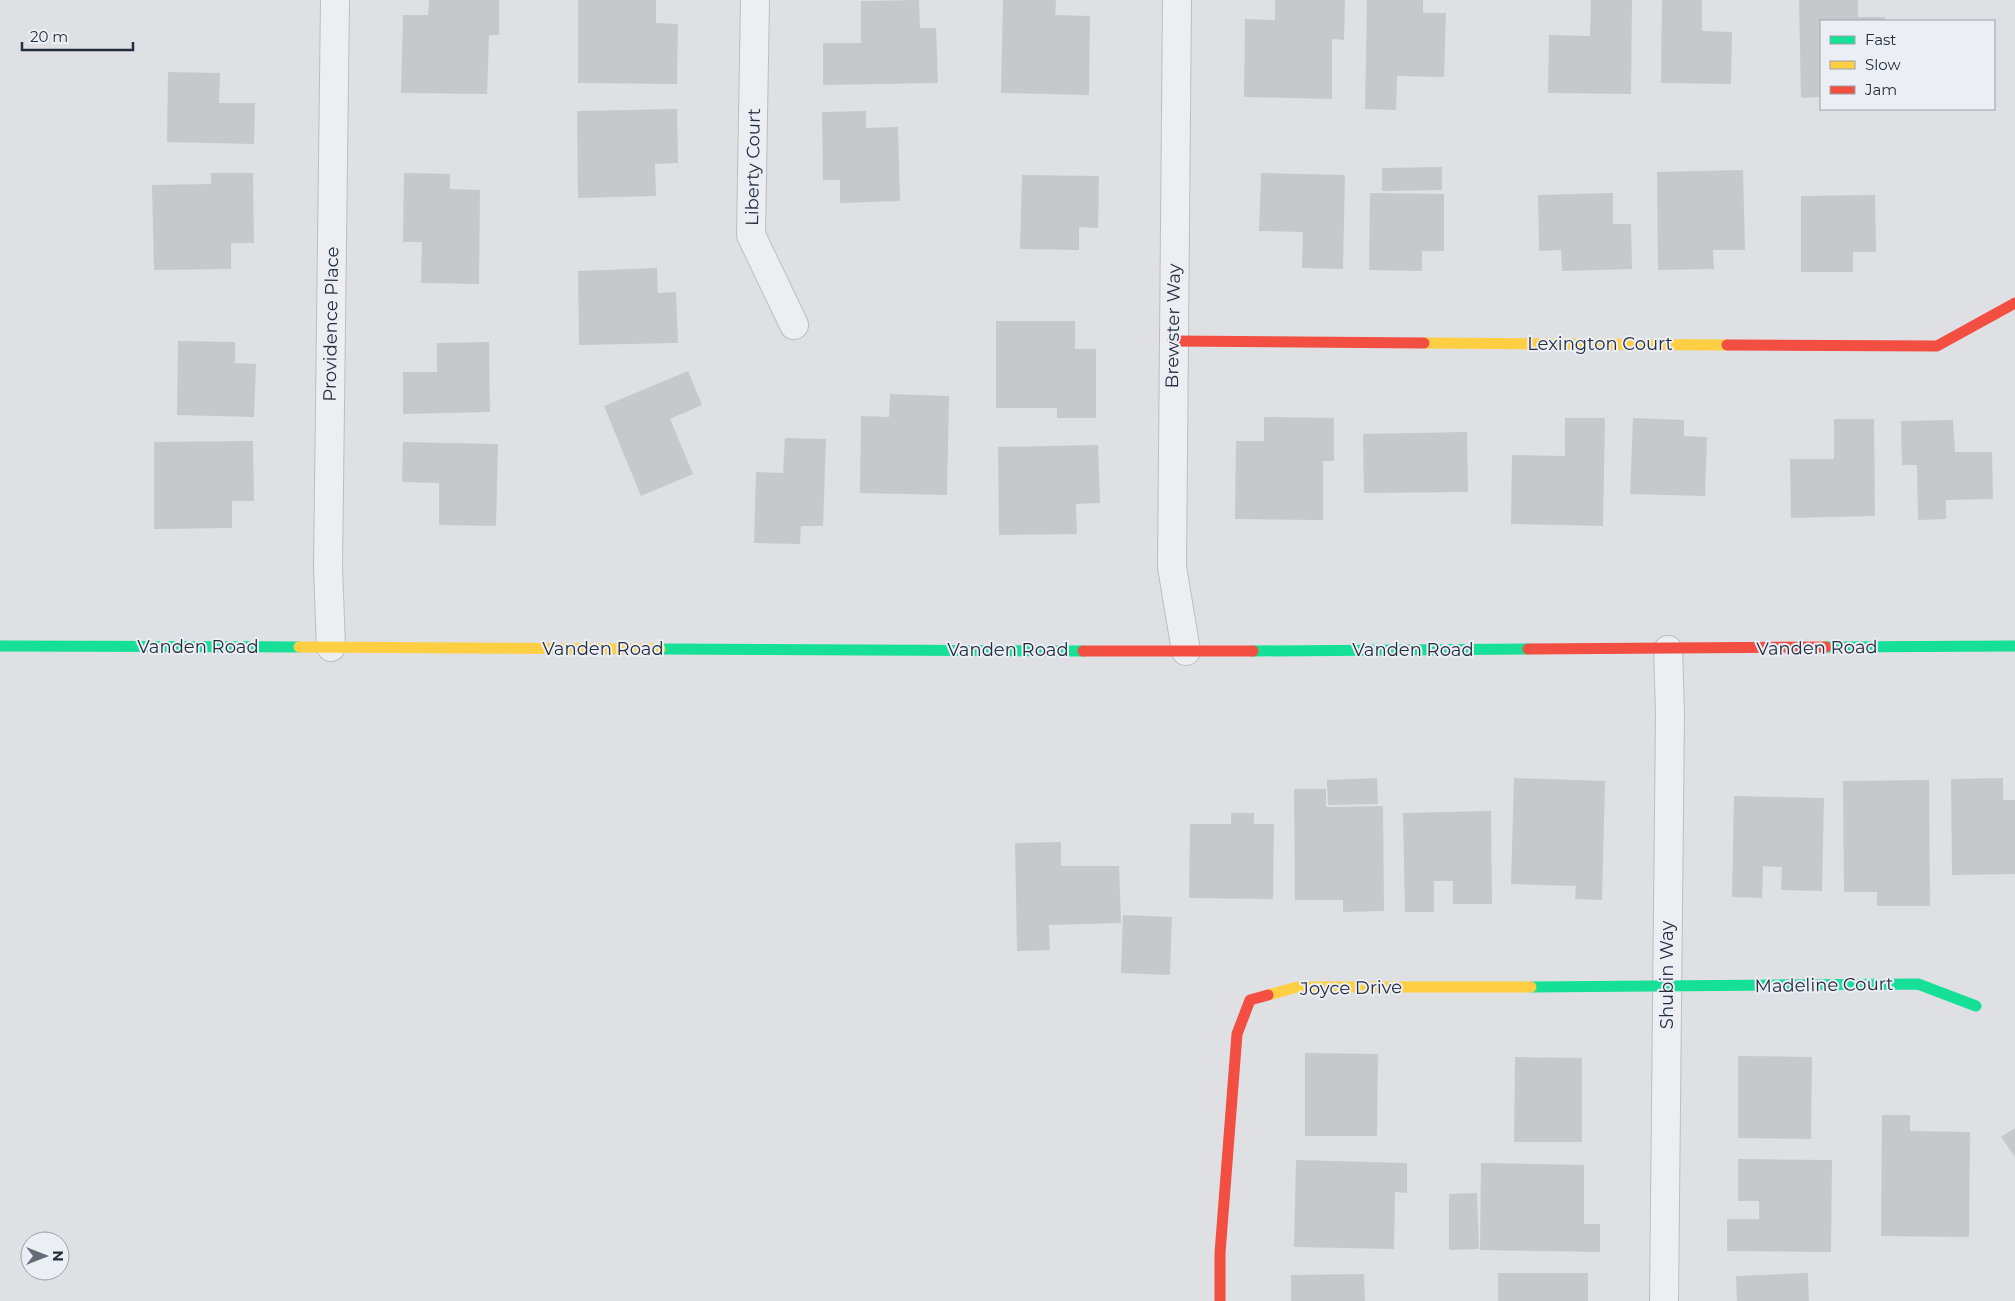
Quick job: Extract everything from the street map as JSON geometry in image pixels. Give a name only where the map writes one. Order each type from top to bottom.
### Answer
[{"type":"street","name":"Providence Place","points":[[331,647],[328,568],[335,0]]},
{"type":"street","name":"Liberty Court","points":[[755,0],[751,235],[794,325]]},
{"type":"street","name":"Brewster Way","points":[[1177,0],[1172,567],[1186,651]]},
{"type":"street","name":"Lexington Court","points":[[1173,340],[1937,346],[2015,303]]},
{"type":"street","name":"Vanden Road","points":[[0,646],[1186,651],[1668,650],[2015,646]]},
{"type":"street","name":"Shubin Way","points":[[1664,1301],[1670,712],[1668,650]]},
{"type":"street","name":"Madeline Court","points":[[1667,987],[1918,984],[1976,1006]]},
{"type":"street","name":"Joyce Drive","points":[[1220,1301],[1220,1253],[1237,1034],[1250,1000],[1298,987],[1667,987]]},
{"type":"building","points":[[429,0],[499,0],[499,35],[489,35],[487,94],[401,93],[403,15],[428,15]]},
{"type":"building","points":[[578,0],[656,0],[656,23],[678,24],[677,84],[578,83]]},
{"type":"building","points":[[919,0],[920,28],[936,28],[938,83],[823,85],[823,43],[861,43],[861,1]]},
{"type":"building","points":[[1003,0],[1056,0],[1055,15],[1090,16],[1089,95],[1001,93]]},
{"type":"building","points":[[1275,0],[1345,0],[1344,40],[1332,39],[1332,99],[1244,97],[1245,19],[1275,20]]},
{"type":"building","points":[[1367,0],[1423,0],[1423,13],[1446,13],[1444,77],[1397,76],[1396,110],[1365,109]]},
{"type":"building","points":[[1591,0],[1632,0],[1631,94],[1548,93],[1549,35],[1590,36]]},
{"type":"building","points":[[1662,0],[1702,0],[1702,31],[1732,32],[1731,84],[1661,83]]},
{"type":"building","points":[[1799,0],[1858,0],[1858,17],[1885,17],[1885,20],[1820,20],[1820,97],[1801,98]]},
{"type":"building","points":[[168,72],[220,73],[219,103],[255,103],[254,144],[167,142]]},
{"type":"building","points":[[677,109],[678,163],[655,164],[656,196],[578,198],[577,111]]},
{"type":"building","points":[[866,111],[866,128],[898,127],[900,201],[840,203],[840,180],[823,180],[822,112]]},
{"type":"building","points":[[1442,167],[1442,190],[1382,191],[1382,168]]},
{"type":"building","points":[[1743,170],[1745,250],[1713,250],[1714,269],[1658,270],[1657,172]]},
{"type":"building","points":[[211,173],[253,173],[254,243],[231,243],[231,269],[154,270],[152,185],[211,184]]},
{"type":"building","points":[[404,173],[450,174],[450,189],[480,190],[479,284],[421,283],[422,242],[403,242]]},
{"type":"building","points":[[1261,173],[1345,175],[1343,269],[1302,268],[1303,232],[1259,231]]},
{"type":"building","points":[[1022,175],[1099,176],[1098,228],[1079,227],[1079,250],[1020,249]]},
{"type":"building","points":[[1370,193],[1444,194],[1444,251],[1422,251],[1422,271],[1369,270]]},
{"type":"building","points":[[1613,193],[1613,224],[1631,224],[1632,269],[1562,271],[1561,250],[1539,251],[1538,195]]},
{"type":"building","points":[[1875,195],[1876,252],[1853,252],[1853,272],[1801,272],[1801,196]]},
{"type":"building","points":[[657,268],[658,293],[676,292],[678,343],[579,345],[578,271]]},
{"type":"building","points":[[996,321],[1075,321],[1075,349],[1096,349],[1096,418],[1057,418],[1057,408],[996,408]]},
{"type":"building","points":[[178,341],[235,342],[235,363],[256,364],[254,417],[177,415]]},
{"type":"building","points":[[489,342],[490,412],[403,414],[403,372],[437,372],[437,343]]},
{"type":"building","points":[[688,371],[702,405],[670,419],[693,474],[641,496],[604,406]]},
{"type":"building","points":[[890,394],[949,396],[947,495],[860,493],[861,416],[889,417]]},
{"type":"building","points":[[1264,417],[1334,418],[1334,461],[1323,461],[1323,520],[1235,519],[1236,441],[1264,441]]},
{"type":"building","points":[[1565,418],[1605,418],[1603,526],[1511,524],[1512,455],[1565,456]]},
{"type":"building","points":[[1633,418],[1684,420],[1684,436],[1707,437],[1705,496],[1630,494]]},
{"type":"building","points":[[1834,419],[1874,419],[1875,516],[1791,518],[1790,459],[1834,459]]},
{"type":"building","points":[[1953,420],[1955,452],[1992,452],[1993,499],[1946,500],[1946,519],[1918,520],[1917,465],[1902,465],[1901,421]]},
{"type":"building","points":[[1467,432],[1468,492],[1364,493],[1363,434]]},
{"type":"building","points":[[785,438],[826,439],[823,526],[801,526],[800,544],[754,543],[756,472],[783,473]]},
{"type":"building","points":[[253,441],[254,501],[232,501],[232,528],[154,529],[154,442]]},
{"type":"building","points":[[403,442],[498,444],[496,526],[439,525],[439,483],[402,482]]},
{"type":"building","points":[[1098,445],[1100,503],[1076,504],[1077,534],[999,535],[998,447]]},
{"type":"building","points":[[1377,778],[1378,804],[1328,805],[1327,780]]},
{"type":"building","points":[[1514,778],[1605,781],[1602,900],[1575,899],[1576,886],[1511,884]]},
{"type":"building","points":[[2003,778],[2003,800],[2015,800],[2015,874],[1952,875],[1951,779]]},
{"type":"building","points":[[1929,780],[1930,906],[1877,906],[1877,892],[1844,892],[1843,781]]},
{"type":"building","points":[[1294,789],[1326,789],[1326,807],[1383,806],[1384,911],[1343,912],[1343,900],[1295,900]]},
{"type":"building","points":[[1734,796],[1824,798],[1822,891],[1781,890],[1782,867],[1763,866],[1762,898],[1732,897]]},
{"type":"building","points":[[1491,811],[1492,904],[1453,904],[1453,881],[1434,881],[1434,912],[1405,912],[1403,813]]},
{"type":"building","points":[[1231,813],[1254,813],[1254,824],[1274,824],[1273,899],[1189,898],[1190,824],[1231,824]]},
{"type":"building","points":[[1061,842],[1061,866],[1119,866],[1121,923],[1049,925],[1050,950],[1017,951],[1015,843]]},
{"type":"building","points":[[1123,915],[1172,917],[1170,975],[1121,973]]},
{"type":"building","points":[[1305,1053],[1378,1054],[1377,1136],[1305,1136]]},
{"type":"building","points":[[1738,1056],[1812,1057],[1811,1139],[1738,1138]]},
{"type":"building","points":[[1515,1057],[1582,1058],[1582,1142],[1514,1142]]},
{"type":"building","points":[[1882,1115],[1910,1115],[1910,1131],[1970,1132],[1969,1237],[1881,1236]]},
{"type":"building","points":[[2015,1128],[2015,1157],[2001,1137]]},
{"type":"building","points":[[1738,1159],[1832,1160],[1831,1252],[1727,1251],[1727,1219],[1759,1219],[1759,1201],[1738,1201]]},
{"type":"building","points":[[1296,1160],[1407,1163],[1407,1193],[1395,1192],[1394,1249],[1294,1247]]},
{"type":"building","points":[[1481,1163],[1584,1165],[1584,1224],[1600,1224],[1600,1252],[1480,1250]]},
{"type":"building","points":[[1477,1193],[1479,1249],[1449,1250],[1449,1194]]},
{"type":"building","points":[[1498,1273],[1588,1273],[1588,1301],[1498,1301]]},
{"type":"building","points":[[1808,1273],[1809,1301],[1737,1301],[1736,1276]]},
{"type":"building","points":[[1364,1274],[1365,1301],[1291,1301],[1291,1275]]},
{"type":"traffic: fast","points":[[0,646],[299,647]]},
{"type":"traffic: fast","points":[[1826,647],[2015,646]]},
{"type":"traffic: fast","points":[[660,649],[1083,651]]},
{"type":"traffic: fast","points":[[1253,651],[1528,649]]},
{"type":"traffic: fast","points":[[1531,987],[1918,984],[1976,1006]]},
{"type":"traffic: slow","points":[[1424,343],[1727,345]]},
{"type":"traffic: slow","points":[[299,647],[660,649]]},
{"type":"traffic: slow","points":[[1268,995],[1297,987],[1531,987]]},
{"type":"traffic: jam","points":[[1727,345],[1937,346],[2015,303]]},
{"type":"traffic: jam","points":[[1173,341],[1424,343]]},
{"type":"traffic: jam","points":[[1528,649],[1826,647]]},
{"type":"traffic: jam","points":[[1083,651],[1253,651]]},
{"type":"traffic: jam","points":[[1220,1301],[1220,1253],[1237,1034],[1250,1000],[1268,995]]}]
